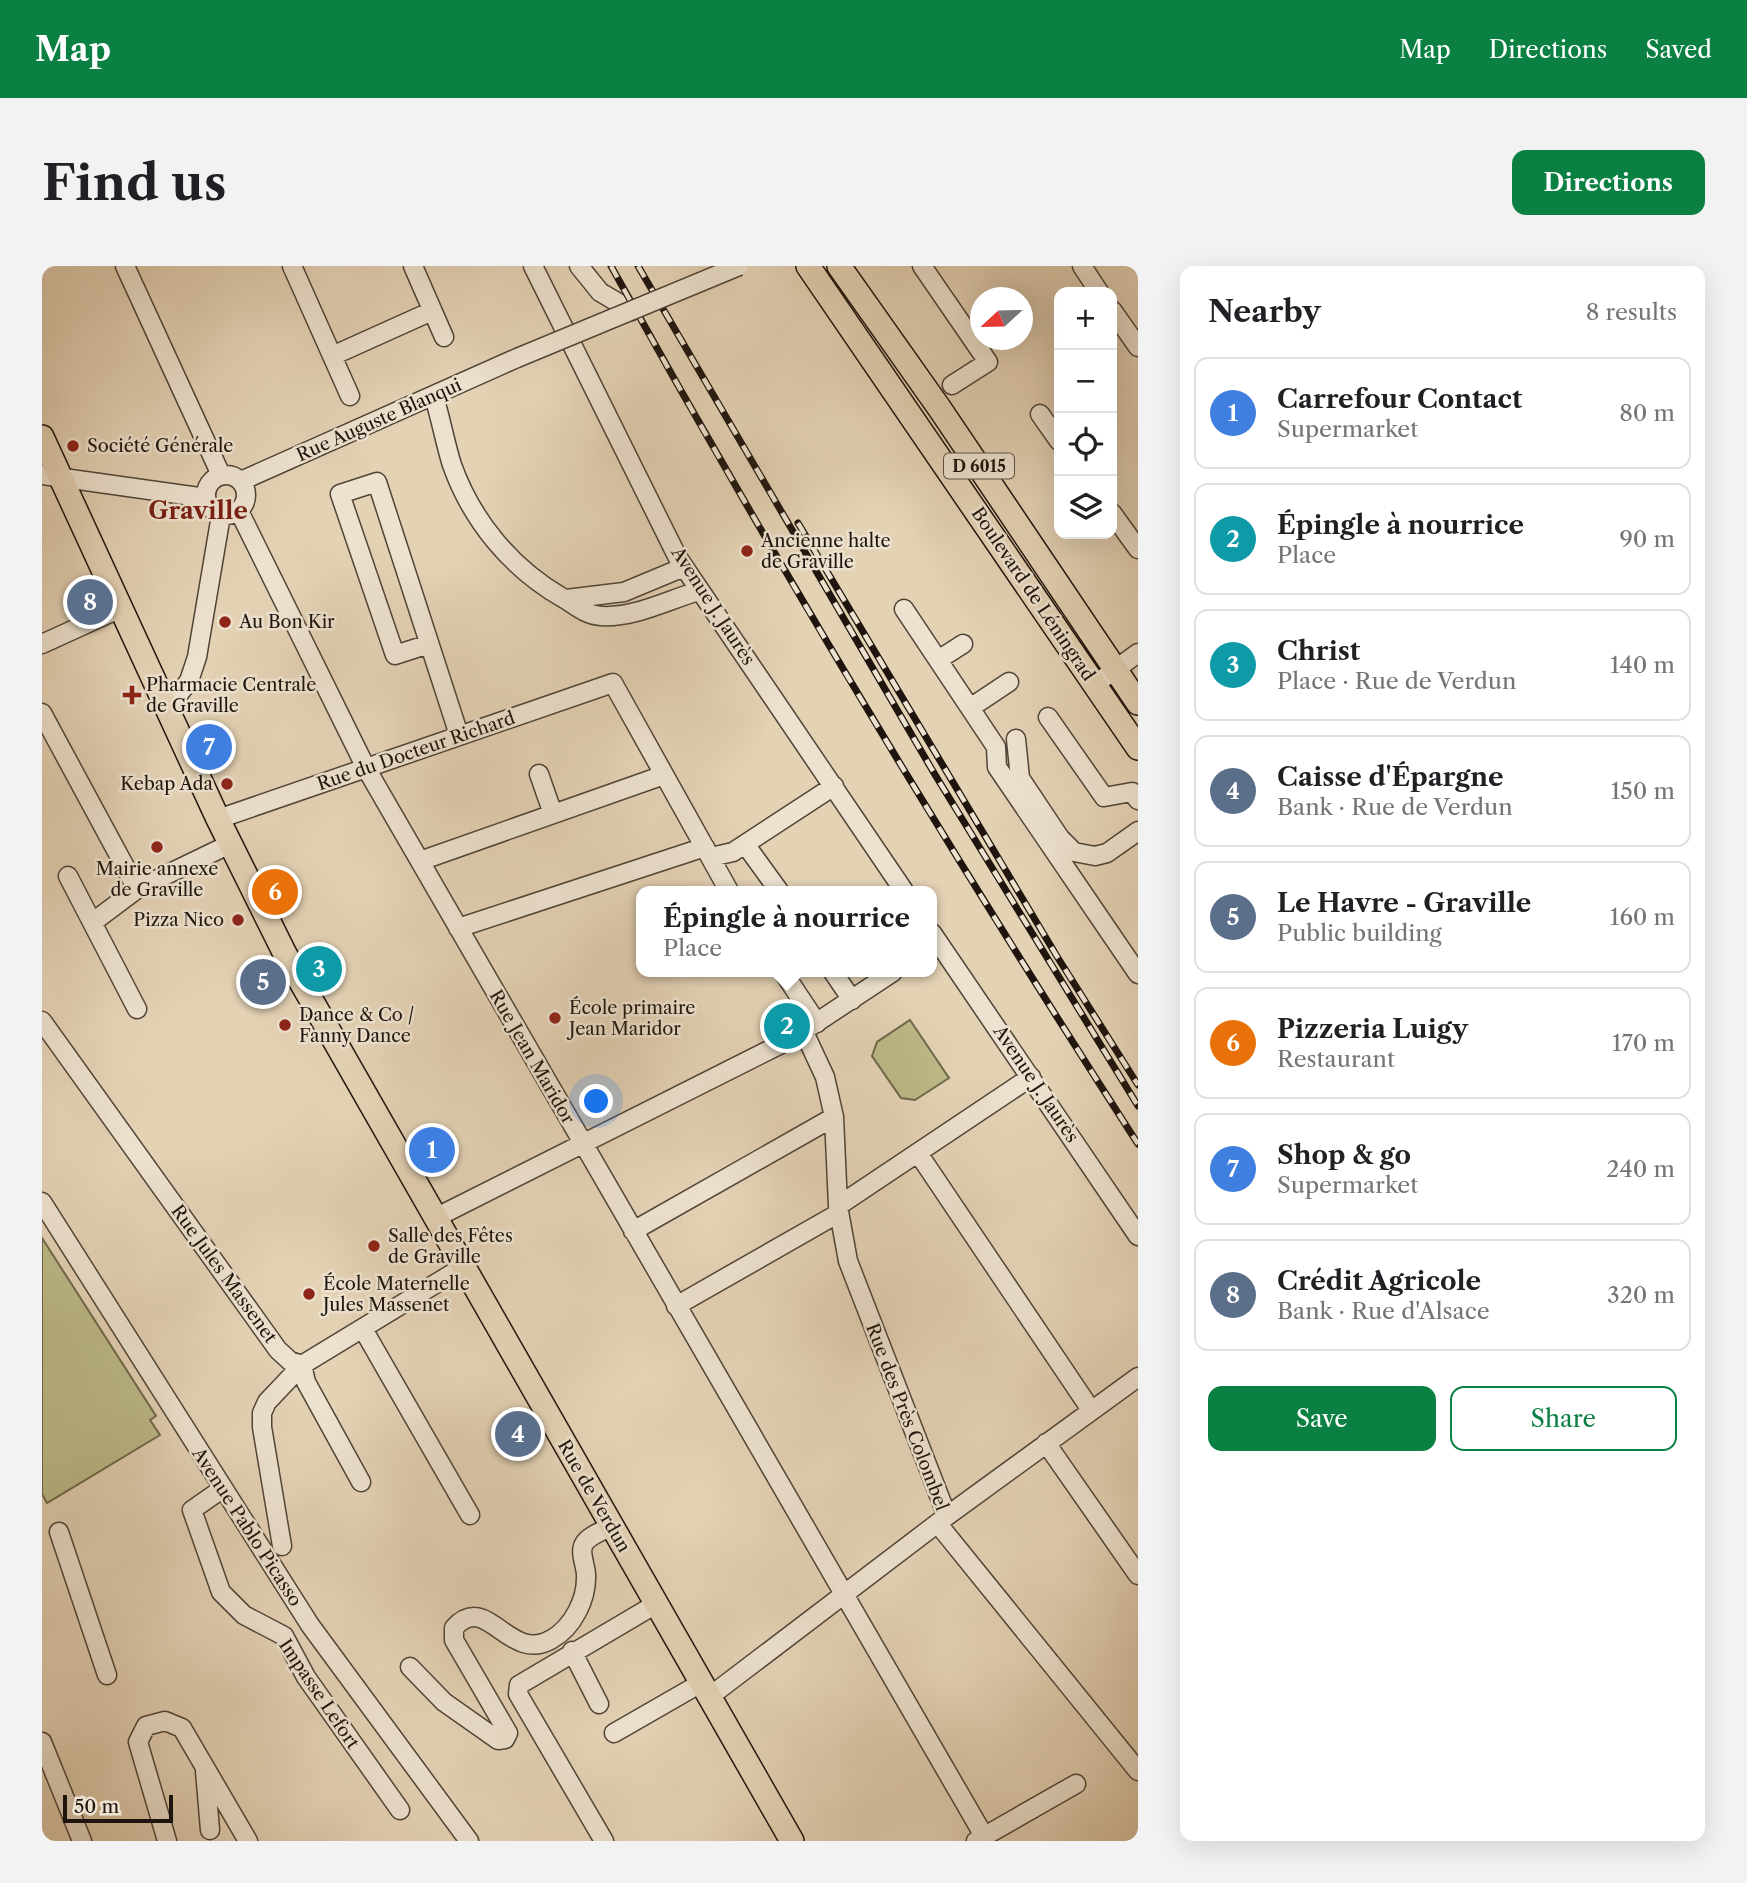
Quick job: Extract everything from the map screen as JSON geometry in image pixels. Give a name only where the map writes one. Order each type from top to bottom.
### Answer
[{"type":"main road","name":"Boulevard de Léningrad","points":[[808,266],[877,363],[1138,748]]},
{"type":"main road","name":"Boulevard de Léningrad","points":[[839,266],[940,409],[1138,704]]},
{"type":"main road","name":"Rue de Verdun","points":[[42,437],[51,475],[121,608],[218,819],[292,967],[792,1841]]},
{"type":"street","points":[[125,266],[221,475]]},
{"type":"street","points":[[292,266],[350,396]]},
{"type":"street","points":[[413,266],[444,337]]},
{"type":"street","name":"Avenue J. Jaurès","points":[[533,266],[684,566],[901,886]]},
{"type":"street","points":[[579,266],[600,292],[632,311]]},
{"type":"street","name":"Rue Auguste Blanqui","points":[[241,481],[517,358],[739,266]]},
{"type":"street","points":[[922,266],[988,362],[952,385]]},
{"type":"street","points":[[1082,268],[1096,287]]},
{"type":"street","points":[[332,355],[432,311]]},
{"type":"street","points":[[1117,317],[1138,347]]},
{"type":"street","points":[[434,397],[452,463],[468,501],[498,545],[528,576],[580,610],[598,616],[621,615],[699,591]]},
{"type":"street","points":[[1040,414],[1054,434]]},
{"type":"street","points":[[51,475],[206,498]]},
{"type":"street","points":[[167,709],[189,681],[230,513],[246,493],[241,481],[230,475],[221,475],[209,483],[206,498],[209,507],[230,513]]},
{"type":"street","points":[[429,644],[395,655],[340,494],[377,482],[459,735]]},
{"type":"street","name":"Rue Jean Maridor","points":[[230,513],[366,768],[845,1593],[980,1839]]},
{"type":"street","points":[[1117,520],[1138,549]]},
{"type":"street","points":[[566,599],[624,592],[684,566]]},
{"type":"street","points":[[42,645],[121,608]]},
{"type":"street","points":[[904,609],[996,747],[997,767],[1138,974]]},
{"type":"street","points":[[938,660],[963,644]]},
{"type":"street","points":[[1094,685],[1138,653]]},
{"type":"street","points":[[970,708],[1009,682]]},
{"type":"street","name":"Rue du Docteur Richard","points":[[218,819],[614,683],[664,775]]},
{"type":"street","points":[[42,713],[136,889]]},
{"type":"street","points":[[1048,717],[1104,797],[1136,794]]},
{"type":"street","points":[[1016,739],[1020,778],[1060,838],[1074,852],[1096,856],[1107,853],[1138,831]]},
{"type":"street","points":[[539,774],[554,814]]},
{"type":"street","points":[[419,861],[664,775],[726,886]]},
{"type":"street","points":[[458,928],[708,852],[733,852],[834,786]]},
{"type":"street","points":[[93,922],[136,889],[230,844]]},
{"type":"street","points":[[745,844],[775,886]]},
{"type":"street","points":[[68,876],[137,1009]]},
{"type":"street","name":"Avenue J. Jaurès","points":[[937,943],[1138,1236]]},
{"type":"street","name":"Rue des Près Colombel","points":[[614,1733],[705,1690],[845,1593],[942,1520],[848,1261],[839,1210],[834,1117],[810,1028],[785,977]]},
{"type":"street","points":[[836,977],[852,1000]]},
{"type":"street","points":[[435,1218],[810,1028],[886,977]]},
{"type":"street","name":"Rue Jules Massenet","points":[[42,1021],[278,1350],[290,1362],[302,1365]]},
{"type":"street","points":[[676,1306],[839,1210],[1031,1077]]},
{"type":"street","points":[[633,1231],[834,1117]]},
{"type":"street","points":[[918,1153],[1091,1410]]},
{"type":"street","name":"Avenue Pablo Picasso","points":[[42,1202],[310,1625],[468,1841]]},
{"type":"street","points":[[282,1546],[262,1413],[272,1396],[293,1378],[302,1365],[463,1267]]},
{"type":"street","points":[[363,1329],[470,1515]]},
{"type":"street","points":[[302,1365],[306,1382],[361,1482]]},
{"type":"street","points":[[1138,1377],[942,1520],[1138,1771]]},
{"type":"street","points":[[1046,1443],[1138,1575]]},
{"type":"street","name":"Impasse Lefort","points":[[222,1489],[192,1510],[217,1584],[244,1615],[284,1636],[306,1677],[400,1811]]},
{"type":"street","points":[[410,1667],[444,1702],[498,1740],[505,1739],[508,1733],[454,1640],[454,1628],[461,1620],[472,1615],[481,1616],[519,1642],[532,1644],[550,1641],[565,1630],[580,1605],[586,1575],[582,1549],[585,1541],[611,1526]]},
{"type":"street","points":[[59,1532],[107,1675]]},
{"type":"street","points":[[604,1841],[518,1694],[519,1685],[572,1651],[656,1604]]},
{"type":"street","points":[[572,1651],[599,1704]]},
{"type":"street","points":[[167,1841],[139,1750],[140,1735],[152,1723],[172,1721],[182,1728],[248,1841]]},
{"type":"street","points":[[42,1742],[82,1841]]},
{"type":"street","points":[[205,1766],[210,1830]]},
{"type":"street","points":[[980,1839],[1076,1784]]},
{"type":"shaded area","points":[[910,1020],[949,1078],[915,1100],[901,1098],[872,1056],[877,1042]]},
{"type":"shaded area","points":[[42,1238],[156,1416],[150,1420],[160,1435],[47,1503],[42,1494]]},
{"type":"railway","points":[[611,266],[737,489],[867,710],[1138,1144]]},
{"type":"railway","points":[[638,266],[934,773],[1138,1106]]},
{"type":"railway","points":[[798,523],[1058,958],[1138,1085]]},
{"type":"place","name":"Société Générale","points":[[73,446]]},
{"type":"place","name":"Ancienne halte de Graville","points":[[747,551]]},
{"type":"place","name":"Crédit Agricole","points":[[90,602]]},
{"type":"place","name":"Au Bon Kir","points":[[225,622]]},
{"type":"place","name":"Pharmacie Centrale de Graville","points":[[132,695]]},
{"type":"place","name":"Shop & go","points":[[209,747]]},
{"type":"place","name":"Kebap Ada","points":[[227,784]]},
{"type":"place","name":"Mairie annexe de Graville","points":[[157,847]]},
{"type":"place","name":"Pizzeria Luigy","points":[[275,892]]},
{"type":"place","name":"Pizza Nico","points":[[238,920]]},
{"type":"place","name":"Christ","points":[[319,969]]},
{"type":"place","name":"Le Havre - Graville","points":[[263,982]]},
{"type":"place","name":"École primaire Jean Maridor","points":[[555,1018]]},
{"type":"place","name":"Dance & Co / Fanny Dance","points":[[285,1025]]},
{"type":"place","name":"Épingle à nourrice","points":[[787,1026]]},
{"type":"place","name":"Carrefour Contact","points":[[432,1150]]},
{"type":"place","name":"Salle des Fêtes de Graville","points":[[374,1246]]},
{"type":"place","name":"École Maternelle Jules Massenet","points":[[309,1294]]},
{"type":"place","name":"Caisse d'Épargne","points":[[518,1434]]},
{"type":"district","name":"Graville","points":[[198,511]]}]
